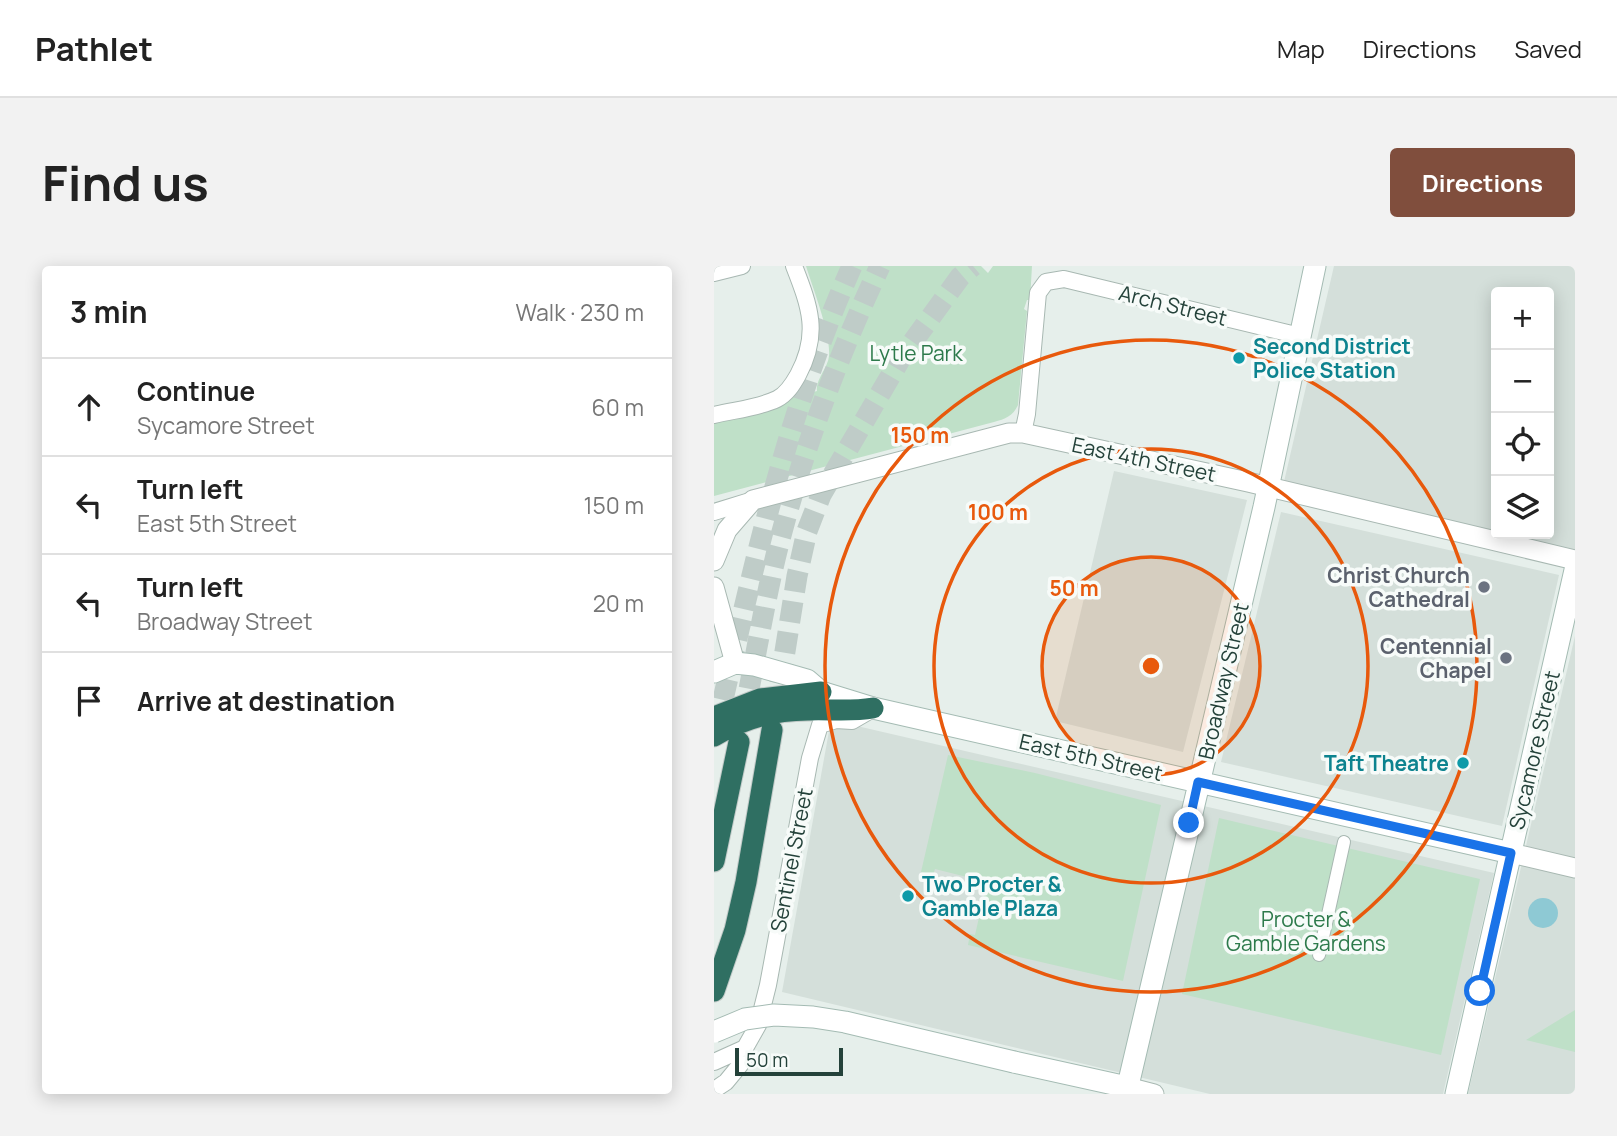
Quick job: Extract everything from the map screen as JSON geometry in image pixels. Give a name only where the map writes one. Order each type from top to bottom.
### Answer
[{"type":"highway","points":[[714,717],[760,699],[821,692]]},
{"type":"highway","points":[[714,736],[740,723],[769,715],[804,710],[849,712],[873,708]]},
{"type":"highway","points":[[714,991],[735,930],[772,730]]},
{"type":"highway","points":[[714,861],[739,742]]},
{"type":"main road","name":"Broadway Street","points":[[1126,1091],[1268,487],[1315,266]]},
{"type":"main road","name":"Sycamore Street","points":[[1456,1094],[1575,570]]},
{"type":"main road","name":"East 5th Street","points":[[735,663],[754,665],[807,680],[821,692],[873,708],[1511,853]]},
{"type":"main road","points":[[714,672],[735,663]]},
{"type":"main road","points":[[714,1032],[745,1019],[774,1015],[813,1017],[845,1022],[1126,1091]]},
{"type":"street","points":[[714,273],[742,266]]},
{"type":"street","points":[[714,415],[774,400],[788,391],[808,357],[811,321],[794,266]]},
{"type":"street","name":"Arch Street","points":[[1023,433],[1038,293],[1046,282],[1064,279],[1300,336]]},
{"type":"street","name":"East 4th Street","points":[[714,512],[1009,433],[1023,433],[1575,559]]},
{"type":"street","points":[[714,561],[727,530],[753,500]]},
{"type":"street","points":[[714,587],[735,663]]},
{"type":"street","name":"Sentinel Street","points":[[714,1090],[726,1082],[740,1066],[745,1048],[758,1025],[768,985],[814,739],[820,725],[836,720],[852,721],[873,708]]},
{"type":"street","points":[[1319,955],[1344,842]]},
{"type":"street","name":"East 5th Street","points":[[1511,853],[1575,868]]},
{"type":"street","points":[[714,1062],[745,1048]]},
{"type":"street","points":[[1126,1091],[1154,1094]]},
{"type":"shaded area","points":[[1334,266],[1575,266],[1575,551],[1521,539],[1554,539],[1554,287],[1491,287],[1491,532],[1283,486]]},
{"type":"shaded area","points":[[1114,471],[1247,500],[1183,752],[1055,721]]},
{"type":"shaded area","points":[[1281,512],[1559,575],[1502,826],[1221,762]]},
{"type":"shaded area","points":[[1575,636],[1575,1094],[1468,1094]]},
{"type":"shaded area","points":[[831,720],[1494,873],[1443,1094],[1210,1094],[782,992]]},
{"type":"green space","name":"Lytle Park","points":[[806,266],[981,266],[988,273],[993,266],[1032,266],[1030,300],[1027,300],[1024,309],[1027,311],[1018,405],[1014,412],[998,421],[714,496],[714,418],[817,391],[828,360],[829,347]]},
{"type":"green space","points":[[948,755],[1035,773],[1161,805],[1123,981],[968,945],[970,934],[975,935],[987,882],[935,869],[933,875],[921,872]]},
{"type":"green space","name":"Procter & Gamble Gardens","points":[[1219,818],[1480,879],[1441,1055],[1182,994]]},
{"type":"green space","points":[[1575,1010],[1575,1052],[1526,1040]]},
{"type":"water","points":[[1543,898],[1549,899],[1557,907],[1557,919],[1549,927],[1543,928],[1537,927],[1529,919],[1528,913],[1529,907],[1537,899]]},
{"type":"tunnel","points":[[716,730],[757,553],[789,436],[829,322],[852,266]]},
{"type":"tunnel","points":[[743,719],[773,568],[788,511],[810,439],[836,369],[880,266]]},
{"type":"tunnel","points":[[775,714],[797,576],[807,531],[821,495],[901,358],[960,277],[973,266]]},
{"type":"place","name":"Second District Police Station","points":[[1239,358]]},
{"type":"place","name":"Christ Church Cathedral","points":[[1484,587]]},
{"type":"place","name":"Centennial Chapel","points":[[1506,658]]},
{"type":"place","name":"Taft Theatre","points":[[1463,763]]},
{"type":"place","name":"Two Procter & Gamble Plaza","points":[[908,896]]},
{"type":"route","points":[[1189,823],[1198,782],[1511,853],[1480,991]]}]
